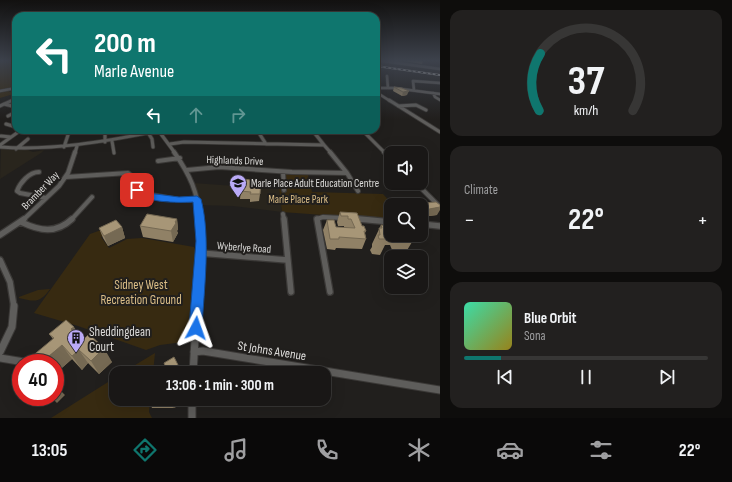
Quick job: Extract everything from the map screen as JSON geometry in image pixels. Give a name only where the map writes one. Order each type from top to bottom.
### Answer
[{"type":"street","points":[[387,81],[388,88]]},
{"type":"street","points":[[414,90],[412,82],[415,81]]},
{"type":"street","points":[[420,81],[440,83]]},
{"type":"street","points":[[380,88],[414,90],[440,94]]},
{"type":"street","points":[[0,91],[12,89]]},
{"type":"street","points":[[433,93],[435,97],[440,100]]},
{"type":"street","points":[[380,95],[440,132]]},
{"type":"street","points":[[0,106],[12,101]]},
{"type":"street","points":[[4,104],[12,107]]},
{"type":"street","points":[[398,106],[413,105],[426,110]]},
{"type":"street","points":[[8,116],[12,114]]},
{"type":"street","points":[[6,124],[12,125]]},
{"type":"street","points":[[0,146],[15,134]]},
{"type":"street","points":[[105,142],[106,134]]},
{"type":"street","points":[[0,146],[16,149],[77,146],[112,141],[136,134]]},
{"type":"street","points":[[149,134],[152,139],[153,147]]},
{"type":"street","points":[[162,134],[188,170],[197,199],[201,224],[193,366]]},
{"type":"street","points":[[260,134],[266,144]]},
{"type":"street","points":[[315,134],[347,173],[358,191]]},
{"type":"street","points":[[366,134],[384,152]]},
{"type":"street","points":[[64,146],[68,135]]},
{"type":"street","points":[[1,136],[11,137]]},
{"type":"street","points":[[16,149],[28,139]]},
{"type":"street","points":[[112,141],[114,153]]},
{"type":"street","points":[[170,144],[184,142],[324,145]]},
{"type":"street","name":"Bramber Way","points":[[0,235],[21,222],[66,178],[77,146]]},
{"type":"street","points":[[158,161],[180,158]]},
{"type":"street","name":"Highlands Drive","points":[[188,170],[221,166],[283,172],[347,173]]},
{"type":"street","points":[[39,172],[35,172],[20,183],[17,191],[46,198]]},
{"type":"street","points":[[66,178],[119,172],[128,173],[135,179],[137,190],[140,194],[179,200],[197,199]]},
{"type":"street","points":[[283,172],[284,190]]},
{"type":"street","points":[[423,190],[440,207]]},
{"type":"street","points":[[21,222],[42,230],[54,230],[71,222],[92,197]]},
{"type":"street","name":"Wyberlye Road","points":[[283,214],[291,292]]},
{"type":"street","points":[[330,292],[317,219],[323,217],[384,221]]},
{"type":"street","points":[[428,225],[440,226]]},
{"type":"street","name":"Wyberlye Road","points":[[200,253],[287,260]]},
{"type":"street","points":[[0,260],[9,279],[14,314],[12,325],[0,352]]},
{"type":"street","name":"St Johns Avenue","points":[[194,352],[203,351],[440,390]]},
{"type":"street","points":[[0,358],[12,360]]},
{"type":"street","points":[[192,406],[192,418]]},
{"type":"shaded area","points":[[1,149],[28,150],[33,152],[44,150],[0,179]]},
{"type":"shaded area","name":"Marle Place Adult Education Centre","points":[[193,183],[279,189],[282,212],[233,206],[198,205]]},
{"type":"green space","points":[[0,81],[12,81],[12,87],[9,92],[12,92],[12,95],[0,98]]},
{"type":"green space","name":"Marle Place Park","points":[[286,174],[308,175],[312,192],[383,194],[387,198],[384,198],[384,219],[282,212],[279,189],[287,190]]},
{"type":"green space","name":"Sidney West Recreation Ground","points":[[104,229],[108,234],[101,237],[109,248],[127,239],[142,238],[194,247],[196,252],[191,341],[160,345],[146,350],[78,326],[34,313],[90,234]]},
{"type":"green space","points":[[50,289],[43,297],[37,300],[33,301],[19,298],[38,290]]},
{"type":"green space","points":[[155,353],[154,366],[134,366]]},
{"type":"green space","points":[[109,381],[109,406],[149,406],[149,412],[152,418],[51,418]]},
{"type":"building","points":[[394,87],[402,88],[409,91],[403,92]]},
{"type":"building","points":[[242,179],[261,181],[260,194],[250,194],[251,192],[240,191]]},
{"type":"building","points":[[436,202],[440,205],[440,207],[428,209],[428,203]]},
{"type":"building","points":[[340,212],[357,213],[362,226],[364,226],[366,231],[364,231],[366,239],[339,237],[339,239],[330,239],[327,220],[334,220],[336,227],[355,228],[351,219],[348,219],[348,216],[341,216]]},
{"type":"building","points":[[147,214],[177,219],[171,231],[140,226]]},
{"type":"building","points":[[116,220],[122,227],[104,236],[99,228]]},
{"type":"building","points":[[381,225],[384,225],[384,239],[379,239],[379,228],[382,228]]},
{"type":"building","points":[[66,320],[74,327],[71,329],[82,341],[89,334],[104,348],[91,361],[79,350],[72,356],[62,345],[52,354],[35,354],[54,338],[49,334]]},
{"type":"building","points":[[174,357],[178,366],[165,366],[164,363]]},
{"type":"place","name":"Marle Place Adult Education Centre","points":[[238,198]]},
{"type":"place","name":"Sheddingdean Court","points":[[76,353]]},
{"type":"route","points":[[137,190],[140,194],[147,196],[179,200],[197,199],[201,224],[201,241],[196,328]]}]
